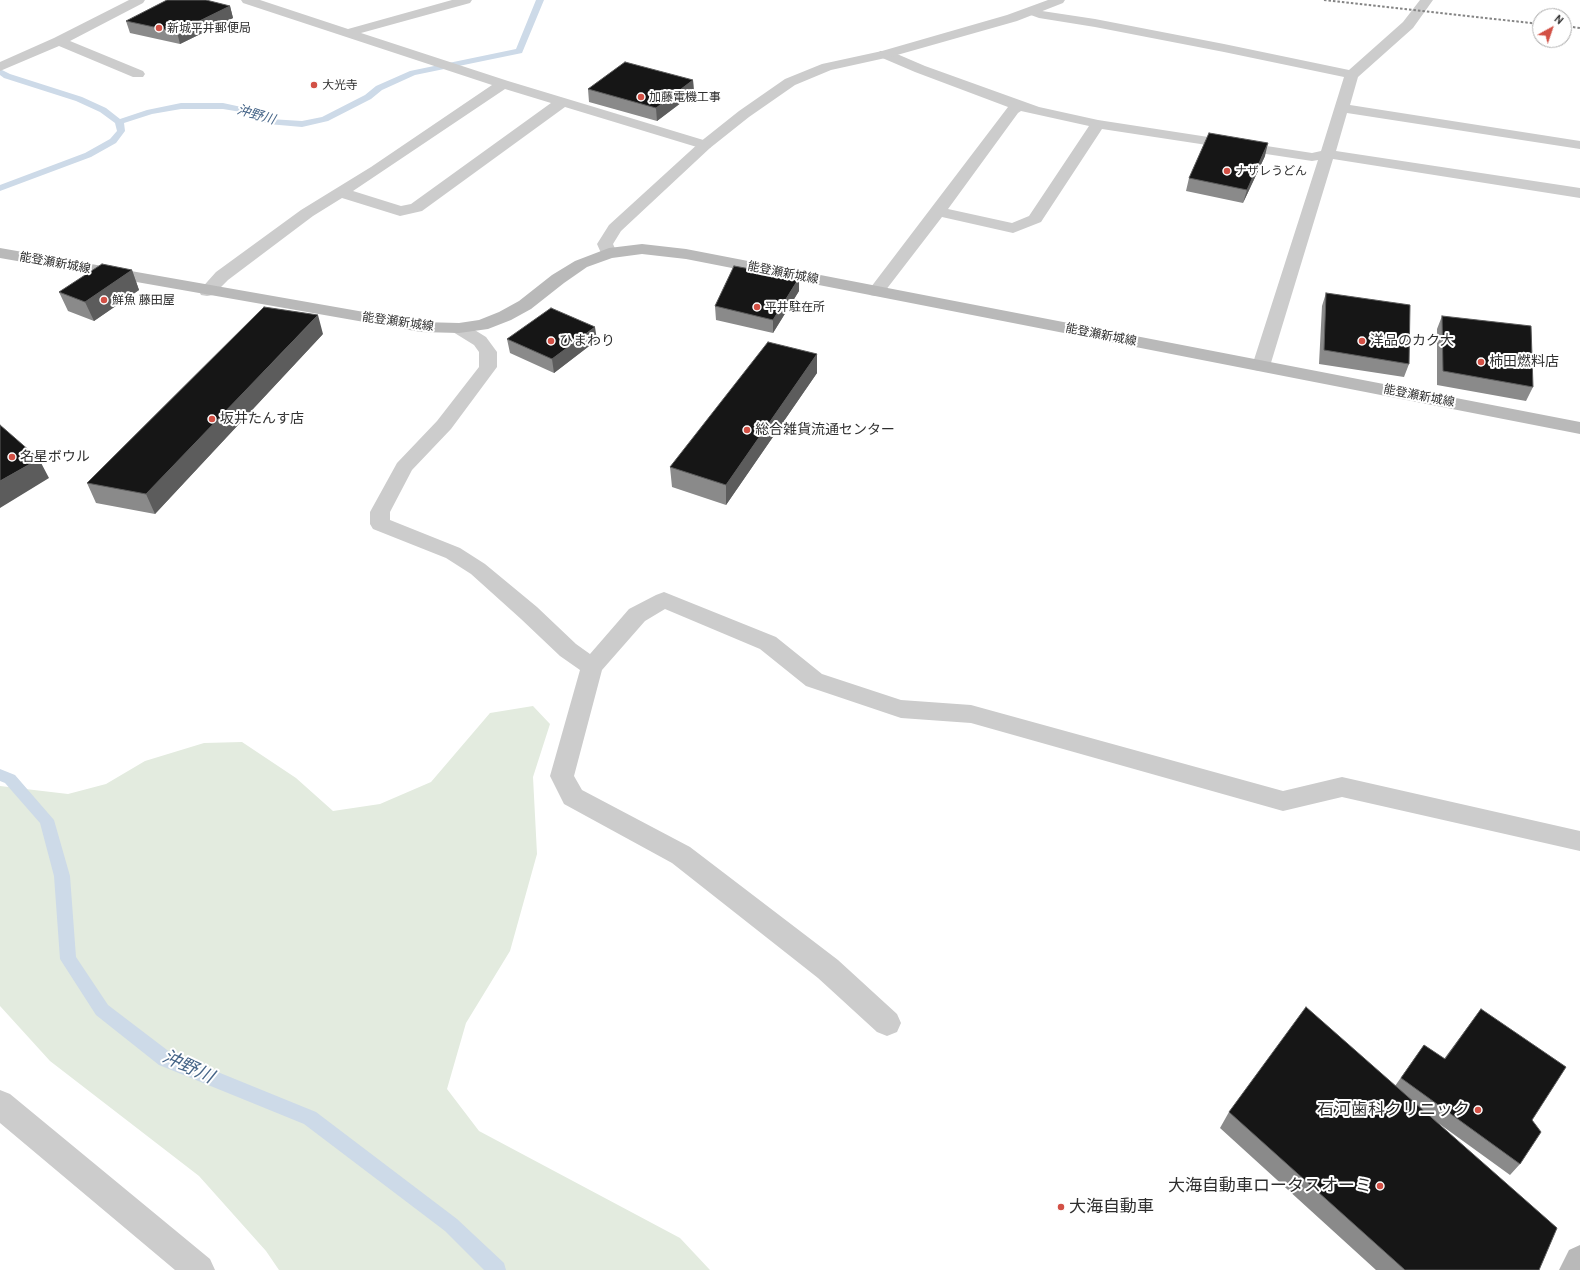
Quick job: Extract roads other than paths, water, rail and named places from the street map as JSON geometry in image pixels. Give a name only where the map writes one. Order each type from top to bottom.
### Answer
[{"type":"main road","name":"能登瀬新城線","points":[[0,253],[421,327],[459,328],[482,325],[505,316],[524,305],[558,279],[581,264],[609,253],[642,250],[686,254],[1580,428]]},
{"type":"main road","points":[[1575,1270],[1580,1261]]},
{"type":"street","points":[[0,67],[59,41],[139,0]]},
{"type":"street","points":[[247,0],[503,84],[705,145]]},
{"type":"street","points":[[348,33],[466,0]]},
{"type":"street","points":[[609,253],[605,244],[615,228],[705,145],[744,114],[790,82],[827,66],[885,54],[1032,11],[1059,0]]},
{"type":"street","points":[[1261,366],[1326,154],[1352,75],[1408,25],[1427,0]]},
{"type":"street","points":[[1032,11],[1039,14],[1095,23],[1224,48],[1352,75]]},
{"type":"street","points":[[59,41],[138,74]]},
{"type":"street","points":[[885,54],[920,69],[1019,106],[1098,124],[1312,157],[1326,154],[1580,193]]},
{"type":"street","points":[[207,290],[222,276],[301,217],[376,170],[503,84]]},
{"type":"street","points":[[340,192],[400,211],[416,208],[563,102]]},
{"type":"street","points":[[876,291],[1013,110],[1019,106]]},
{"type":"street","points":[[1341,108],[1580,145]]},
{"type":"street","points":[[938,211],[1013,228],[1035,219],[1098,124]]},
{"type":"street","points":[[459,328],[480,341],[488,352],[488,367],[444,425],[404,467],[380,512],[380,524],[453,554],[478,569],[529,613],[568,650],[592,667]]},
{"type":"street","points":[[887,1023],[828,969],[681,855],[573,797],[562,776],[592,667],[637,615],[664,600],[768,643],[814,680],[901,709],[971,714],[1283,801],[1342,787],[1580,841]]},
{"type":"street","points":[[0,1104],[199,1270]]},
{"type":"waterway","name":"沖野川","points":[[119,122],[150,112],[181,106],[223,106],[243,110],[268,121],[302,124],[325,119],[368,97],[379,88],[413,73],[519,51],[540,0]]},
{"type":"waterway","points":[[0,71],[7,76],[79,99],[103,110],[119,122]]},
{"type":"waterway","name":"沖野川","points":[[0,188],[88,155],[113,141],[121,131],[119,122]]},
{"type":"waterway","name":"沖野川","points":[[0,775],[10,779],[47,820],[62,876],[68,959],[102,1010],[165,1059],[310,1118],[451,1225],[497,1270]]},
{"type":"railway","points":[[1324,0],[1532,23]]},
{"type":"railway","points":[[1572,27],[1580,28]]},
{"type":"place","name":"新城平井郵便局","points":[[159,28]]},
{"type":"place","name":"大光寺","points":[[314,85]]},
{"type":"place","name":"加藤電機工事","points":[[641,97]]},
{"type":"place","name":"ナザレうどん","points":[[1227,171]]},
{"type":"place","name":"鮮魚 藤田屋","points":[[104,300]]},
{"type":"place","name":"平井駐在所","points":[[757,307]]},
{"type":"place","name":"ひまわり","points":[[551,341]]},
{"type":"place","name":"洋品のカク大","points":[[1362,341]]},
{"type":"place","name":"柿田燃料店","points":[[1481,362]]},
{"type":"place","name":"坂井たんす店","points":[[212,419]]},
{"type":"place","name":"総合雑貨流通センター","points":[[747,430]]},
{"type":"place","name":"名星ボウル","points":[[12,457]]},
{"type":"place","name":"石河歯科クリニック","points":[[1478,1110]]},
{"type":"place","name":"大海自動車ロータスオーミ","points":[[1380,1186]]},
{"type":"place","name":"大海自動車","points":[[1061,1207]]}]
